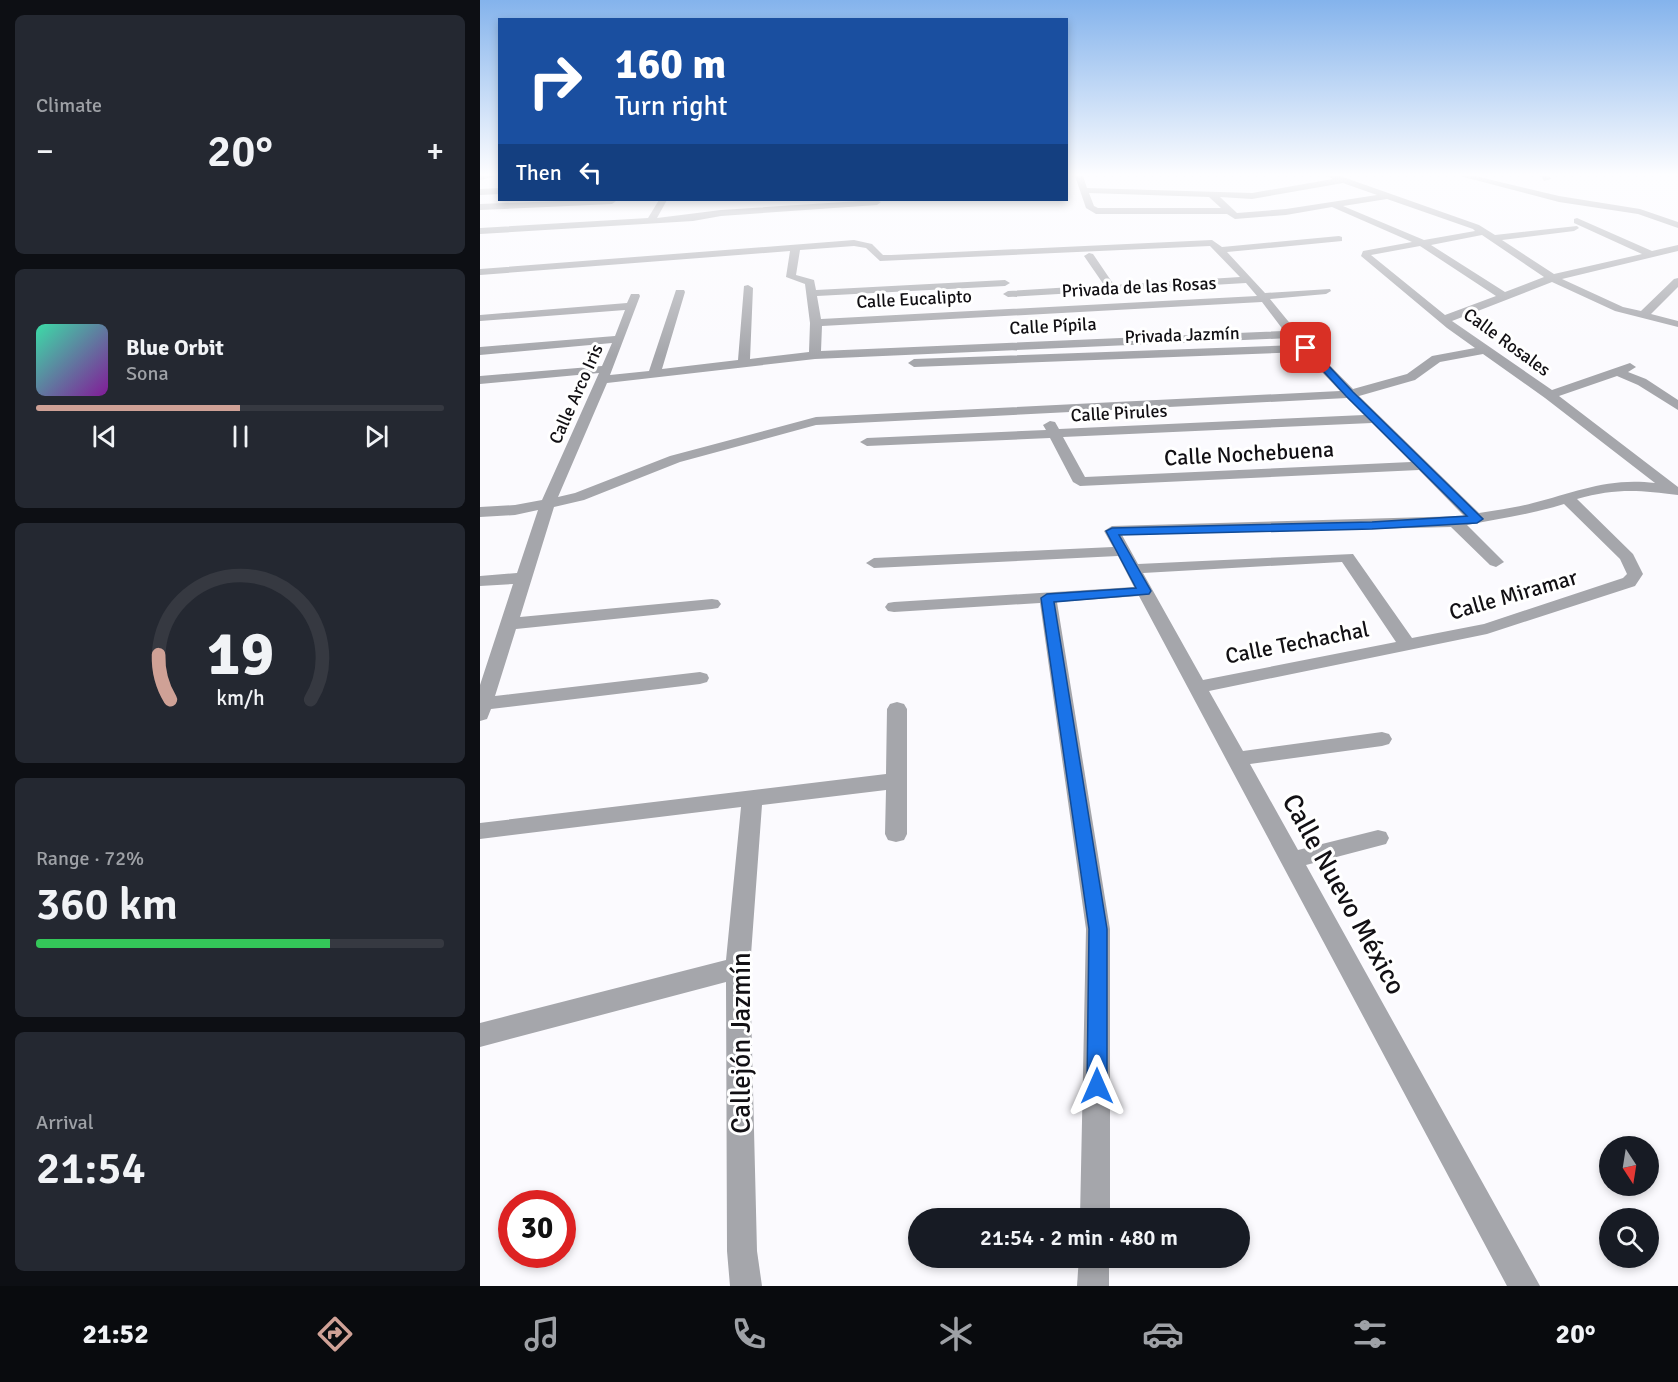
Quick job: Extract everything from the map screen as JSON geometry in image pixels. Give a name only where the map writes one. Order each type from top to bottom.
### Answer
[{"type":"street","points":[[480,272],[864,243],[880,258],[891,258],[1342,241],[1332,236]]},
{"type":"street","points":[[1406,236],[1420,242],[1504,296]]},
{"type":"street","name":"Calle Rosales","points":[[1480,236],[1420,242],[1364,252],[1366,256],[1484,350],[1551,395],[1676,492]]},
{"type":"street","points":[[1491,236],[1552,278],[1619,309],[1678,324]]},
{"type":"street","name":"Calle Rosales","points":[[1604,236],[1653,255]]},
{"type":"street","points":[[1651,241],[1676,249]]},
{"type":"street","points":[[480,380],[654,374],[815,355],[816,323],[809,281],[791,277],[796,247]]},
{"type":"street","points":[[1216,247],[1249,280],[1293,334],[1350,394],[1477,519]]},
{"type":"street","points":[[1446,319],[1552,278],[1676,249]]},
{"type":"street","points":[[1089,256],[1110,288]]},
{"type":"street","points":[[812,293],[1005,284],[1110,288],[1249,280]]},
{"type":"street","points":[[1643,316],[1678,281]]},
{"type":"street","points":[[1005,284],[1014,311]]},
{"type":"street","points":[[744,363],[748,288]]},
{"type":"street","name":"Privada de las Rosas","points":[[1014,311],[1264,297],[1326,291]]},
{"type":"street","points":[[654,374],[680,292]]},
{"type":"street","name":"Calle Arco Iris","points":[[480,318],[633,301],[620,339],[547,505],[482,709]]},
{"type":"street","name":"Calle Eucalipto","points":[[816,323],[1014,311]]},
{"type":"street","name":"Calle Pípila","points":[[815,355],[1293,334]]},
{"type":"street","points":[[480,351],[620,339]]},
{"type":"street","name":"Privada Jazmín","points":[[914,363],[1306,348]]},
{"type":"street","points":[[1056,435],[1042,411],[1350,394],[1412,377],[1436,359],[1484,350]]},
{"type":"street","points":[[1551,395],[1630,366]]},
{"type":"street","points":[[1616,371],[1642,382],[1678,406]]},
{"type":"street","name":"Calle Pirules","points":[[480,512],[547,505],[579,498],[645,469],[675,459],[816,421],[888,416],[1042,411]]},
{"type":"street","name":"Calle Pirules","points":[[867,442],[1056,435],[1374,418]]},
{"type":"street","name":"Calle Nochebuena","points":[[1056,435],[1080,482],[1421,466]]},
{"type":"street","points":[[874,563],[1122,550],[1455,522],[1568,499],[1595,489],[1624,486],[1676,492]]},
{"type":"street","name":"Calle Miramar","points":[[1407,645],[1487,629],[1629,582],[1635,574],[1628,557],[1568,499]]},
{"type":"street","points":[[1455,522],[1497,562]]},
{"type":"street","points":[[1122,550],[1347,557],[1407,645]]},
{"type":"street","name":"Calle Nuevo México","points":[[1122,550],[1524,1286]]},
{"type":"street","points":[[480,582],[523,578]]},
{"type":"street","points":[[894,607],[1145,591]]},
{"type":"street","points":[[1047,598],[1098,929],[1095,1208]]},
{"type":"street","points":[[508,624],[712,604]]},
{"type":"street","name":"Calle Techachal","points":[[1197,687],[1407,645]]},
{"type":"street","points":[[482,709],[700,678]]},
{"type":"street","points":[[896,834],[897,709]]},
{"type":"street","points":[[1236,759],[1382,739]]},
{"type":"street","points":[[480,831],[895,781]]},
{"type":"street","name":"Callejón Jazmín","points":[[746,1286],[742,1251],[738,968],[752,800]]},
{"type":"street","points":[[1291,860],[1378,838]]},
{"type":"street","points":[[480,1035],[738,968]]},
{"type":"street","points":[[1093,1286],[1094,1268]]},
{"type":"route","points":[[1097,1086],[1098,929],[1047,598],[1145,591],[1112,531],[1372,525],[1477,519],[1421,466],[1306,348]]}]
